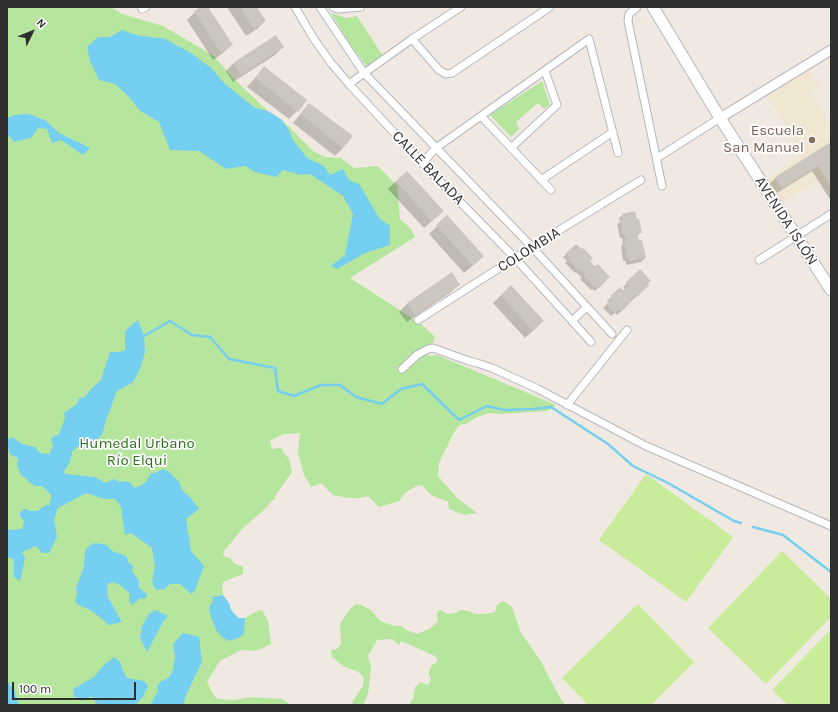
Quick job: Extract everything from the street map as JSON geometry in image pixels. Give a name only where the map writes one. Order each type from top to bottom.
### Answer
[{"type":"main road","name":"AVENIDA ISLÓN","points":[[653,7],[720,118],[831,290]]},
{"type":"street","name":"CALLE BALADA","points":[[295,7],[330,63],[422,163],[515,258],[591,342]]},
{"type":"street","name":"CALLE BALADA","points":[[320,7],[364,73],[532,247],[612,334]]},
{"type":"street","points":[[333,7],[338,9],[361,7]]},
{"type":"street","points":[[349,84],[412,39],[461,7]]},
{"type":"street","points":[[412,39],[439,70],[446,74],[452,73],[550,7]]},
{"type":"street","points":[[637,7],[629,14],[628,21],[662,186]]},
{"type":"street","points":[[422,163],[436,148],[589,39],[618,153]]},
{"type":"street","points":[[657,158],[831,50]]},
{"type":"street","points":[[511,148],[558,105],[544,71]]},
{"type":"street","points":[[481,116],[551,190]]},
{"type":"street","points":[[541,180],[613,132]]},
{"type":"street","name":"COLOMBIA","points":[[418,320],[532,247],[641,180]]},
{"type":"street","points":[[759,260],[831,214]]},
{"type":"street","points":[[572,321],[587,307]]},
{"type":"street","points":[[568,405],[627,330]]},
{"type":"street","points":[[402,369],[417,354],[433,348],[492,368],[538,389],[646,446],[831,526]]},
{"type":"shaded area","name":"Escuela San Manuel","points":[[807,67],[820,86],[810,93],[831,125],[831,197],[819,180],[782,203],[767,179],[803,154],[765,94]]},
{"type":"green space","name":"Humedal Urbano Río Elqui","points":[[7,7],[111,7],[122,14],[163,26],[214,56],[233,78],[268,111],[265,110],[289,130],[282,120],[313,151],[325,157],[341,158],[354,168],[378,166],[397,186],[400,219],[411,229],[415,237],[350,278],[421,324],[435,337],[428,356],[437,355],[556,405],[547,411],[500,414],[488,413],[475,418],[466,424],[459,425],[439,463],[438,476],[457,498],[477,513],[464,515],[449,509],[448,502],[431,495],[422,485],[416,486],[405,493],[399,501],[379,507],[368,496],[348,498],[333,495],[321,483],[311,487],[304,475],[298,453],[300,433],[284,434],[270,441],[272,449],[283,449],[283,452],[289,459],[292,472],[275,496],[275,499],[272,500],[267,507],[242,529],[223,553],[225,557],[230,558],[235,564],[243,566],[243,574],[223,582],[222,585],[223,595],[229,608],[240,619],[245,620],[245,618],[255,612],[262,610],[268,621],[271,644],[256,651],[241,650],[220,661],[207,682],[214,696],[218,699],[235,700],[250,697],[282,699],[291,705],[7,705]]},
{"type":"green space","points":[[331,13],[346,18],[357,16],[383,56],[367,67],[349,43]]},
{"type":"green space","points":[[542,81],[550,105],[544,109],[538,103],[516,122],[519,129],[511,137],[490,115]]},
{"type":"green space","points":[[646,474],[733,537],[686,602],[599,540]]},
{"type":"green space","points":[[782,551],[831,599],[831,617],[766,684],[708,628]]},
{"type":"green space","points":[[503,601],[512,607],[521,633],[540,660],[565,705],[409,705],[413,698],[415,687],[421,682],[427,685],[429,684],[431,678],[429,676],[429,671],[432,665],[437,662],[437,658],[401,641],[399,645],[392,639],[377,640],[368,656],[371,668],[368,694],[363,705],[354,705],[352,702],[363,686],[364,677],[357,671],[344,667],[332,657],[331,651],[332,649],[335,650],[338,648],[341,644],[340,624],[349,610],[356,604],[371,610],[380,621],[394,626],[402,626],[404,629],[417,634],[431,628],[438,621],[437,613],[440,610],[448,614],[456,613],[460,610],[475,614],[487,614],[495,612],[497,605]]},
{"type":"green space","points":[[638,604],[694,662],[651,705],[588,705],[562,678]]},
{"type":"green space","points":[[831,629],[831,705],[788,705],[772,690]]},
{"type":"water","points":[[122,30],[136,35],[165,39],[191,53],[211,68],[225,84],[255,108],[268,111],[282,120],[289,130],[293,140],[307,158],[324,166],[330,175],[343,169],[349,180],[360,185],[379,218],[390,226],[390,245],[365,253],[337,269],[331,266],[345,255],[353,214],[343,196],[310,174],[300,175],[283,170],[276,177],[255,172],[245,166],[226,169],[199,151],[170,150],[159,122],[139,110],[129,97],[115,84],[99,80],[90,61],[87,47],[98,37],[110,37]]},
{"type":"water","points":[[28,114],[45,120],[59,133],[90,148],[83,155],[61,140],[52,143],[47,129],[38,128],[31,138],[14,142],[7,133],[7,118],[15,115]]},
{"type":"water","points":[[138,320],[144,336],[145,352],[140,369],[133,382],[117,391],[102,435],[88,447],[77,447],[72,452],[70,462],[64,471],[65,474],[95,477],[105,483],[114,479],[119,482],[128,481],[135,488],[145,483],[151,473],[155,473],[163,469],[168,471],[179,482],[182,490],[190,497],[199,509],[186,519],[191,551],[204,566],[195,590],[191,594],[180,584],[170,584],[164,589],[156,590],[152,582],[155,567],[152,548],[131,533],[125,535],[121,507],[115,499],[104,499],[86,493],[58,508],[54,519],[57,537],[49,553],[42,553],[36,546],[22,552],[25,558],[20,581],[14,577],[14,559],[7,557],[7,529],[22,529],[24,521],[20,516],[20,512],[23,508],[30,511],[37,511],[46,505],[50,506],[51,495],[42,486],[34,486],[21,475],[17,465],[18,458],[11,455],[9,452],[7,440],[12,437],[22,444],[35,447],[40,453],[49,454],[53,446],[51,438],[59,434],[65,418],[64,413],[77,404],[79,398],[85,397],[101,380],[110,352],[125,350],[125,331]]},
{"type":"water","points":[[95,543],[107,545],[112,551],[126,556],[129,563],[133,566],[132,571],[139,581],[139,588],[147,594],[146,598],[140,598],[132,605],[129,601],[129,593],[120,585],[112,582],[108,584],[108,597],[122,622],[109,625],[92,611],[77,604],[75,601],[77,594],[76,588],[84,567],[85,551],[89,546]]},
{"type":"water","points":[[223,595],[229,603],[231,610],[238,618],[245,618],[244,634],[229,641],[222,637],[216,630],[209,607],[213,601],[212,597]]},
{"type":"water","points":[[155,610],[168,616],[163,622],[147,652],[140,638],[142,626],[149,614]]},
{"type":"water","points":[[183,633],[199,637],[202,662],[186,695],[183,705],[150,705],[158,691],[157,687],[160,682],[168,678],[172,673],[175,658],[173,644]]},
{"type":"water","points":[[114,657],[120,662],[127,678],[144,681],[148,686],[142,698],[135,705],[101,705],[96,703],[92,696],[81,701],[74,696],[73,689],[94,677],[103,666]]},
{"type":"water","points":[[7,681],[15,691],[19,705],[7,705]]},
{"type":"building","points":[[201,7],[208,7],[233,45],[221,53],[194,11]]},
{"type":"building","points":[[240,7],[257,7],[266,21],[254,29]]},
{"type":"building","points":[[276,35],[284,47],[241,75],[233,63]]},
{"type":"building","points":[[264,66],[307,100],[298,112],[255,78]]},
{"type":"building","points":[[309,103],[353,136],[343,148],[300,114]]},
{"type":"building","points":[[831,142],[831,187],[818,166],[782,189],[775,177]]},
{"type":"building","points":[[407,171],[444,211],[432,221],[396,181]]},
{"type":"building","points":[[635,211],[637,219],[639,219],[642,233],[637,233],[639,241],[642,240],[646,258],[630,261],[629,258],[627,258],[624,241],[627,241],[625,235],[623,235],[620,219],[623,219],[622,214]]},
{"type":"building","points":[[447,215],[484,256],[473,266],[436,225]]},
{"type":"building","points":[[576,244],[582,249],[583,248],[593,258],[590,261],[595,266],[598,264],[610,277],[599,288],[597,286],[595,287],[583,275],[585,273],[581,269],[579,270],[568,259],[570,257],[566,253]]},
{"type":"building","points":[[640,269],[651,281],[648,283],[649,285],[637,297],[635,295],[631,299],[632,301],[621,312],[619,310],[615,313],[606,304],[612,298],[610,296],[620,287],[623,290],[629,285],[626,282]]},
{"type":"building","points":[[452,272],[460,285],[415,315],[407,303]]},
{"type":"building","points":[[511,285],[544,321],[533,331],[501,295]]},
{"type":"waterway","points":[[144,336],[170,321],[192,335],[210,337],[229,359],[275,368],[278,391],[294,396],[321,385],[340,385],[356,397],[382,404],[401,389],[422,384],[459,420],[487,406],[504,410],[551,407],[608,444],[633,466],[668,483],[734,521],[741,523]]},
{"type":"waterway","points":[[753,527],[783,535],[831,572]]},
{"type":"place","name":"Escuela San Manuel","points":[[812,140]]}]
